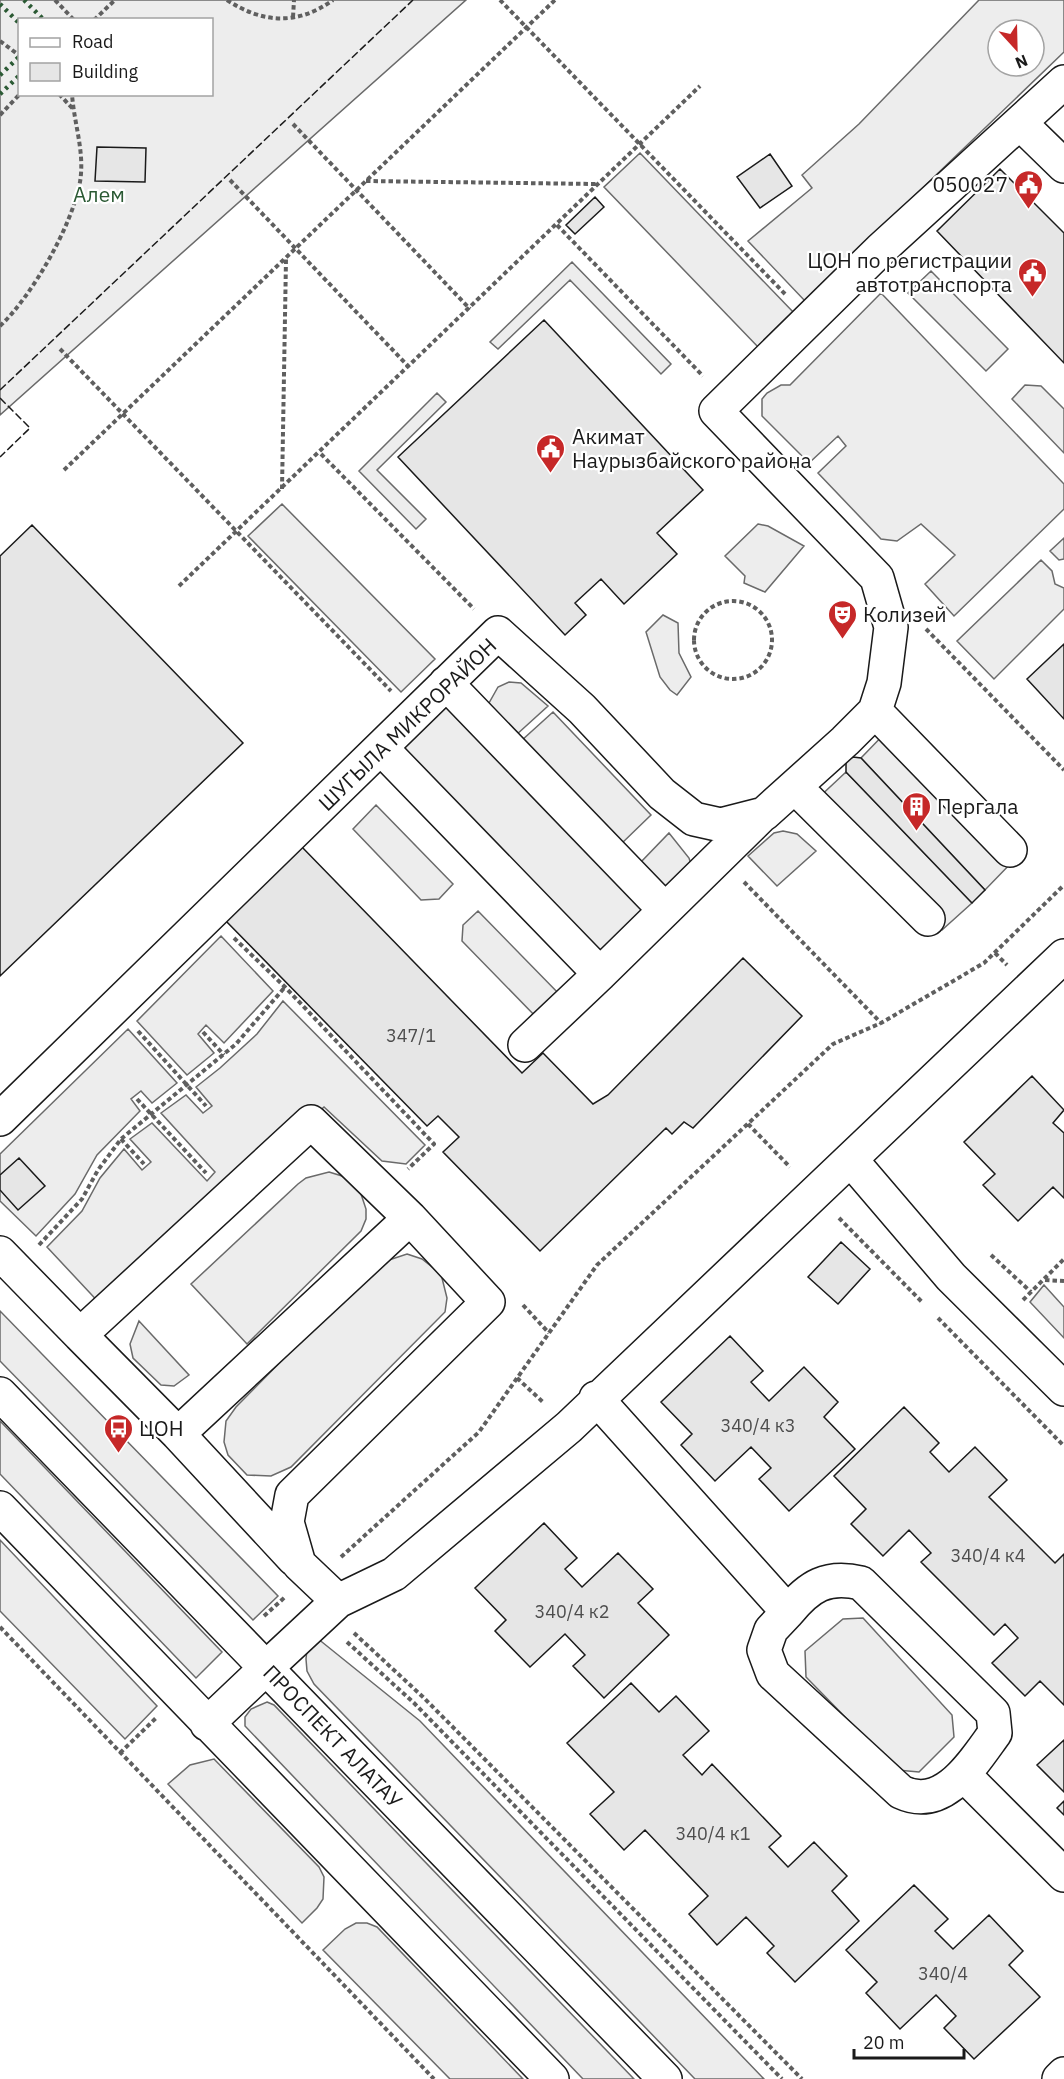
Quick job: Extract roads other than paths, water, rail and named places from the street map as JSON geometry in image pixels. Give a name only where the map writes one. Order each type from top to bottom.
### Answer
[{"type":"street","points":[[1064,82],[1020,123],[1064,166]]},
{"type":"street","name":"ШУГЫЛА МИКРОРАЙОН","points":[[0,1119],[498,633],[582,709],[662,794],[694,819],[721,825],[764,814],[875,711],[884,683],[891,627],[877,578],[716,411],[880,250],[1020,123]]},
{"type":"street","points":[[446,683],[665,910]]},
{"type":"street","points":[[875,711],[1010,850]]},
{"type":"street","points":[[381,748],[600,974]]},
{"type":"street","points":[[795,787],[928,920]]},
{"type":"street","points":[[525,1045],[764,814]]},
{"type":"street","points":[[207,1724],[266,1668],[315,1594],[394,1574],[569,1426],[815,1193],[1058,973]]},
{"type":"street","points":[[80,1335],[311,1122],[410,1218],[488,1302],[292,1495],[287,1522],[315,1594]]},
{"type":"street","points":[[851,1160],[951,1277],[1064,1389]]},
{"type":"street","points":[[178,1434],[410,1218]]},
{"type":"street","points":[[0,1253],[178,1434],[315,1594]]},
{"type":"street","name":"ПРОСПЕКТ АЛАТАУ","points":[[0,1394],[665,2079]]},
{"type":"street","points":[[597,1398],[788,1612]]},
{"type":"street","points":[[0,1508],[552,2079]]},
{"type":"street","points":[[840,1578],[861,1582],[993,1713],[995,1733],[963,1775],[931,1797],[915,1799],[901,1792],[773,1674],[764,1650],[771,1630],[805,1592],[840,1578]]},
{"type":"street","points":[[963,1775],[1064,1875]]},
{"type":"street","points":[[1059,2079],[1064,2074]]},
{"type":"place","name":"050027","points":[[1029,210]]},
{"type":"place","name":"ЦОН по регистрации автотранспорта","points":[[1033,298]]},
{"type":"place","name":"Акимат Наурызбайского района","points":[[551,474]]},
{"type":"place","name":"Колизей","points":[[842,640]]},
{"type":"place","name":"Пергала","points":[[916,832]]},
{"type":"place","name":"ЦОН","points":[[118,1454]]},
{"type":"park label","name":"Алем","points":[[99,194]]}]
